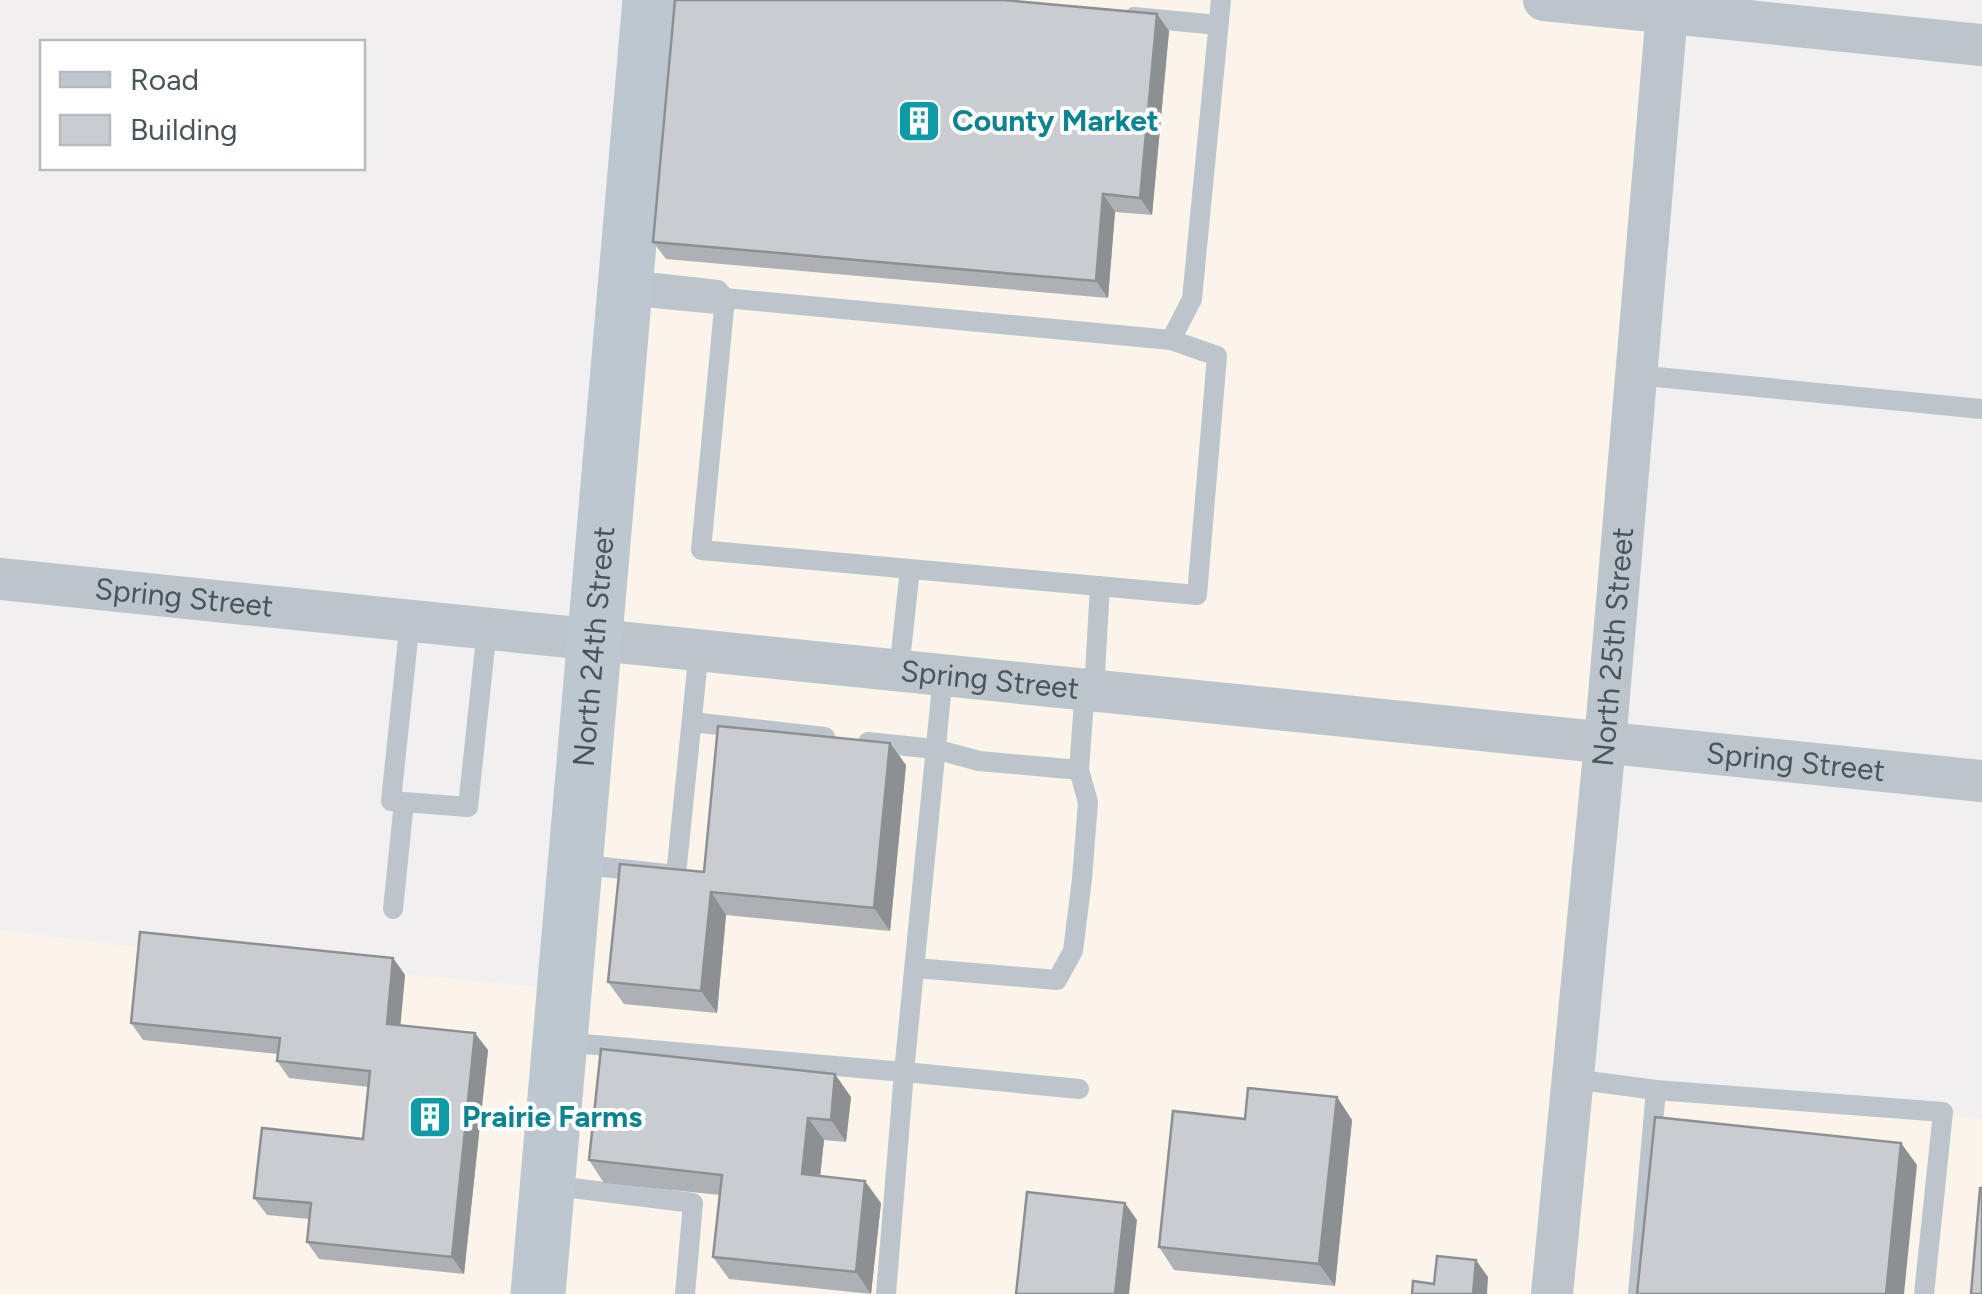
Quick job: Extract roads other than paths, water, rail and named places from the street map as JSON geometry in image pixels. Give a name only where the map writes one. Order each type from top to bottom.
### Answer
[{"type":"main road","name":"North 24th Street","points":[[538,1294],[596,638],[636,289],[650,0]]},
{"type":"street","points":[[1544,0],[1667,6],[1982,45]]},
{"type":"street","name":"North 25th Street","points":[[1552,1294],[1667,6]]},
{"type":"street","name":"Spring Street","points":[[0,580],[1982,782]]},
{"type":"lane","points":[[1171,340],[1192,299],[1220,0]]},
{"type":"lane","points":[[1120,16],[1218,26]]},
{"type":"lane","points":[[636,289],[656,283],[718,290],[725,298],[1171,340],[1218,356],[1197,595],[701,550],[725,298]]},
{"type":"lane","points":[[1636,376],[1982,409]]},
{"type":"lane","points":[[899,670],[910,569]]},
{"type":"lane","points":[[916,968],[1057,980],[1073,951],[1088,802],[1078,770],[1100,586]]},
{"type":"lane","points":[[410,620],[391,801],[468,808],[487,628]]},
{"type":"lane","points":[[576,864],[676,875],[699,649]]},
{"type":"lane","points":[[886,1294],[943,674]]},
{"type":"lane","points":[[692,722],[935,749],[979,761],[1078,770]]},
{"type":"lane","points":[[393,909],[404,802]]},
{"type":"lane","points":[[560,1042],[1079,1089]]},
{"type":"lane","points":[[1574,1079],[1656,1090],[1943,1112],[1924,1294]]},
{"type":"lane","points":[[1638,1294],[1656,1090]]},
{"type":"lane","points":[[548,1185],[693,1203],[685,1294]]},
{"type":"place","name":"County Market","points":[[919,121]]},
{"type":"place","name":"Prairie Farms","points":[[430,1117]]}]
